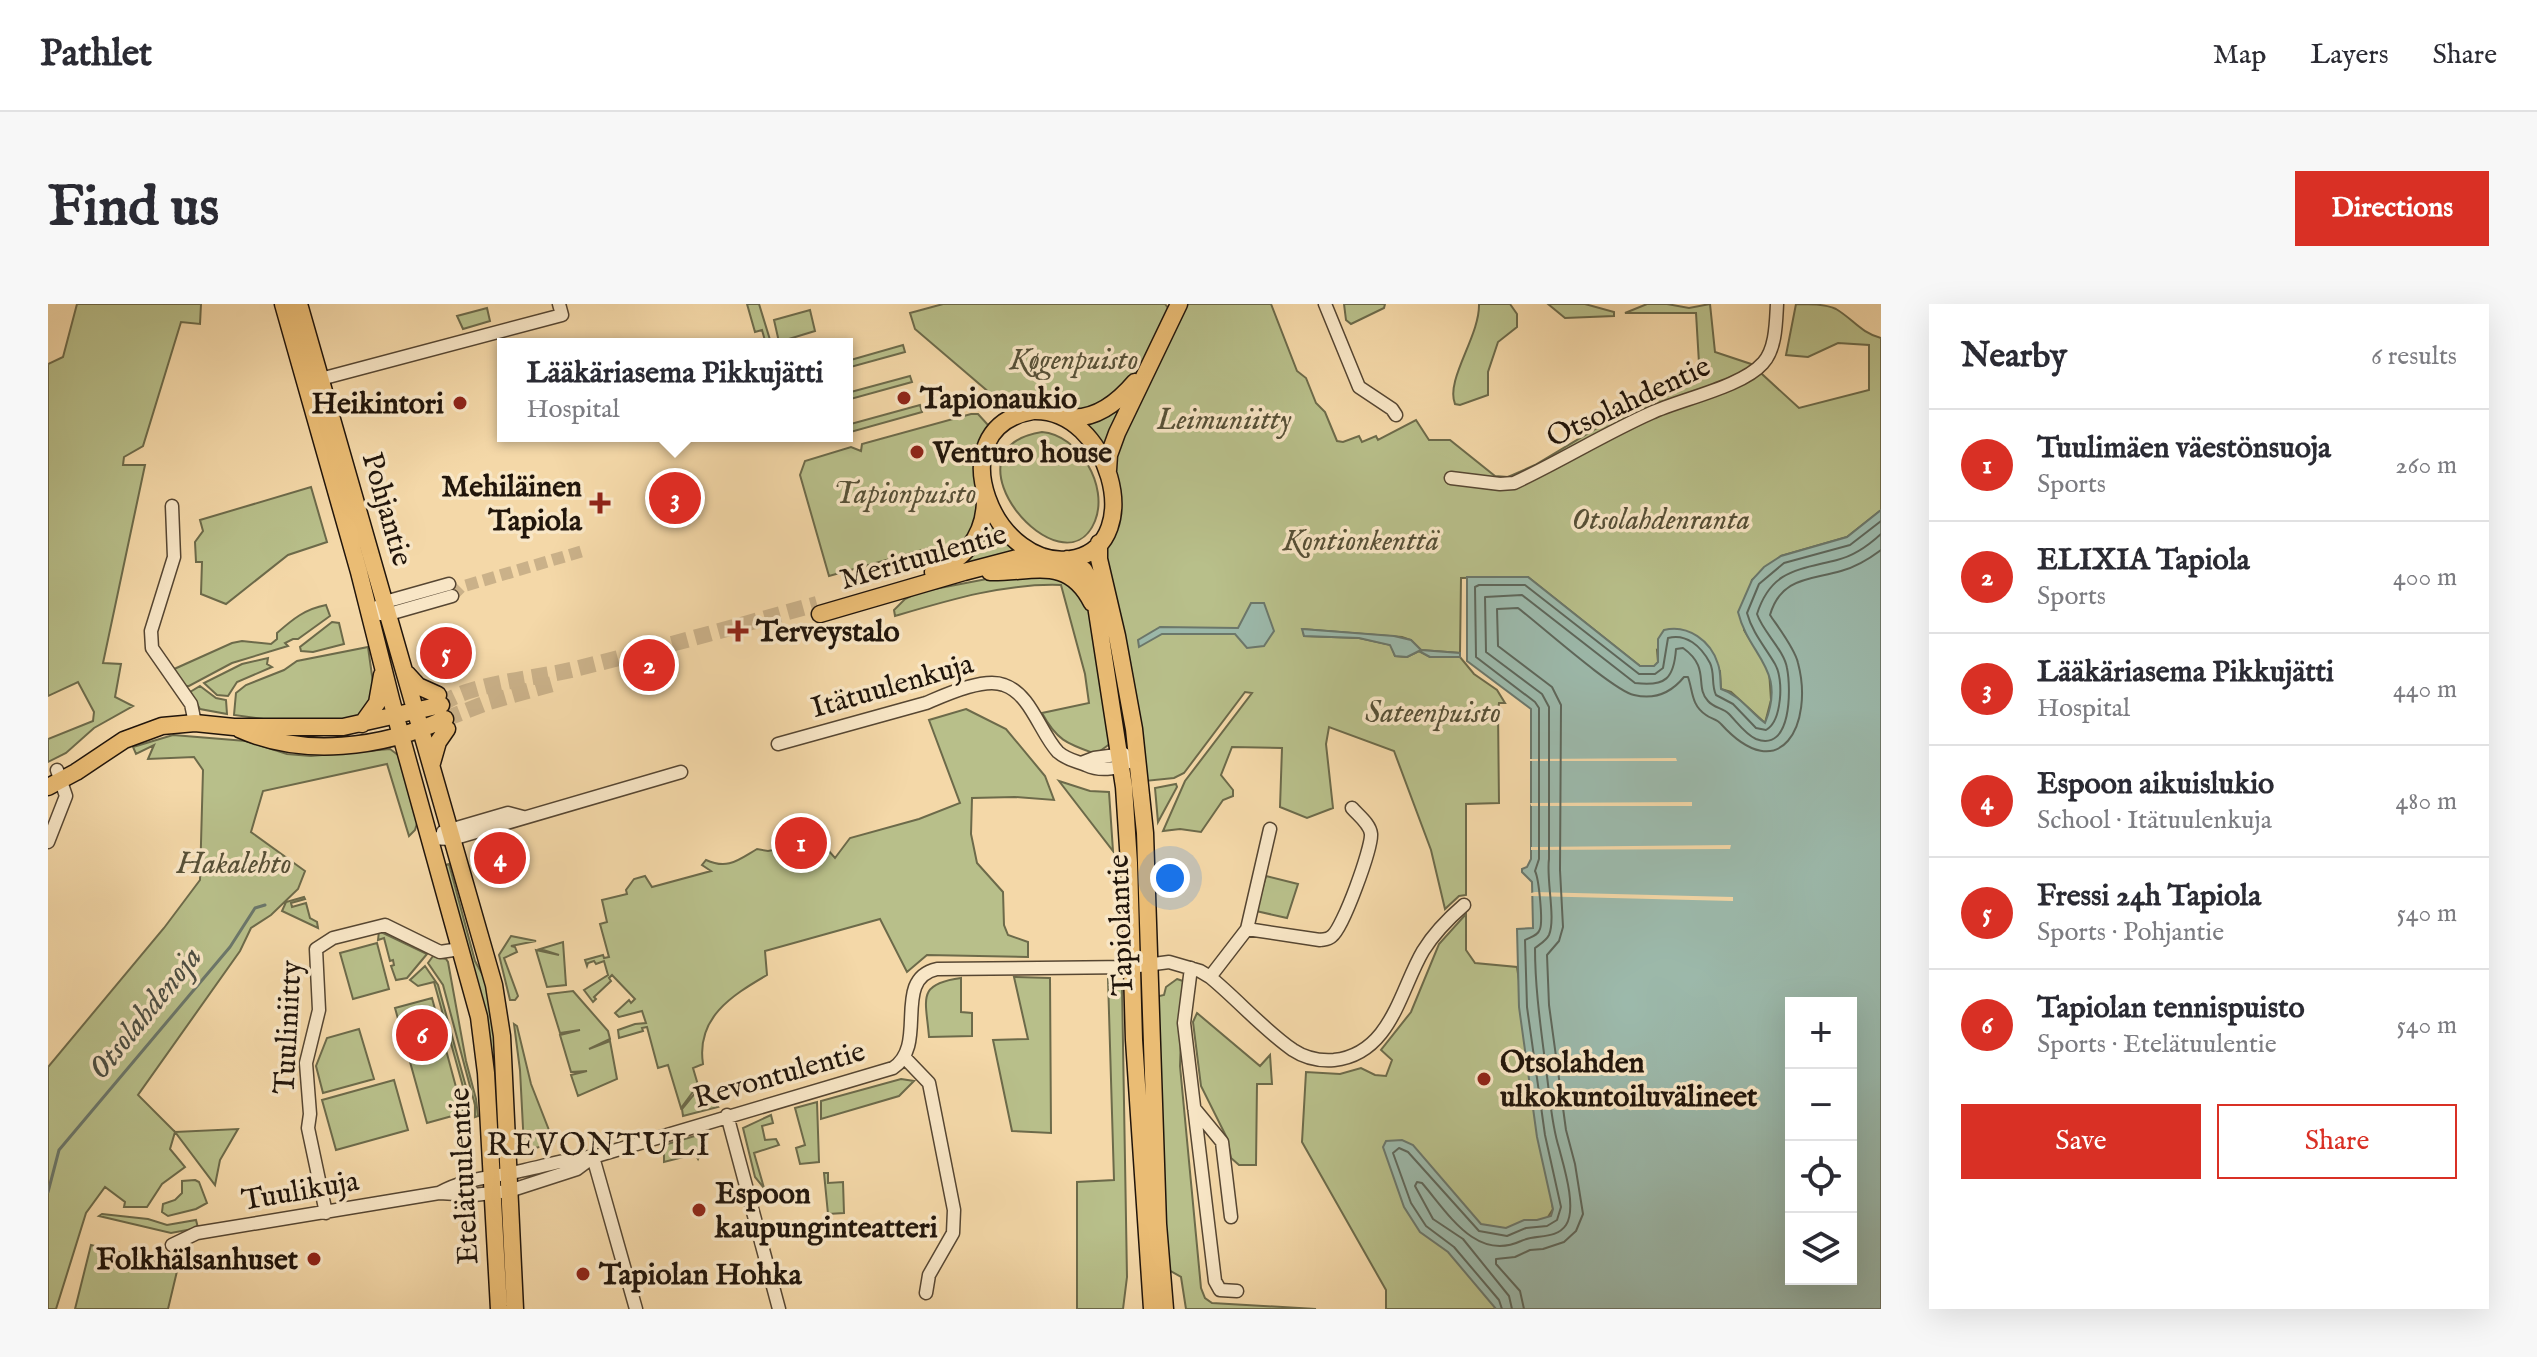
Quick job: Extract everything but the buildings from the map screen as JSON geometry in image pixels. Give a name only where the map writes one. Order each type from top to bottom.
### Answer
[{"type":"main road","name":"Pohjantie","points":[[283,304],[314,380],[387,608],[421,730]]},
{"type":"main road","name":"Pohjantie","points":[[299,304],[314,380],[396,716]]},
{"type":"main road","points":[[1146,368],[1107,408],[1085,417],[1028,412],[1013,417],[988,442],[981,478],[986,494],[996,517],[1020,543],[1041,556],[1067,559],[1084,555],[1099,543],[1108,530],[1112,513],[1108,470],[1110,449],[1179,304]]},
{"type":"main road","points":[[1065,417],[1090,438],[1108,470]]},
{"type":"main road","name":"Merituulentie","points":[[986,494],[984,518],[975,542],[953,563],[935,572],[819,609],[1029,555],[1041,556]]},
{"type":"main road","name":"Tapiolantie","points":[[1099,543],[1099,559],[1117,636],[1137,756],[1147,854],[1158,1212],[1165,1309]]},
{"type":"main road","name":"Tapiolantie","points":[[1067,559],[1077,564],[1089,577],[1120,760],[1129,863],[1131,967],[1152,1309]]},
{"type":"main road","points":[[964,572],[1054,570],[1081,585],[1096,612]]},
{"type":"main road","points":[[362,724],[377,703],[383,666]]},
{"type":"main road","points":[[406,673],[443,712]]},
{"type":"main road","points":[[54,778],[124,740],[152,729],[195,723],[317,728],[362,724],[416,711],[443,712]]},
{"type":"main road","points":[[234,727],[269,740],[333,746],[421,730],[443,712]]},
{"type":"main road","points":[[432,765],[443,712]]},
{"type":"main road","name":"Etelätuulentie","points":[[396,716],[483,1041],[500,1175]]},
{"type":"main road","name":"Etelätuulentie","points":[[421,730],[500,1012],[500,1175],[515,1309]]},
{"type":"main road","name":"Etelätuulentie","points":[[499,1309],[501,1193]]},
{"type":"street","points":[[1325,304],[1359,387],[1396,415]]},
{"type":"street","name":"Otsolahdentie","points":[[1451,478],[1514,483],[1653,412],[1749,375],[1768,355],[1776,324],[1777,304]]},
{"type":"street","points":[[314,380],[560,310]]},
{"type":"street","points":[[172,506],[174,557],[151,640],[152,648],[194,710],[195,723]]},
{"type":"street","points":[[369,613],[451,590]]},
{"type":"street","name":"Itätuulenkuja","points":[[778,744],[926,703],[949,693],[996,683],[1013,689],[1026,703],[1056,750],[1066,759],[1081,763],[1137,756]]},
{"type":"street","points":[[429,838],[451,834],[508,813],[523,817],[681,772]]},
{"type":"street","points":[[48,842],[66,796],[54,778]]},
{"type":"street","points":[[1247,929],[1320,940],[1329,938],[1337,931],[1346,914],[1371,837],[1367,825],[1352,808]]},
{"type":"street","points":[[1210,977],[1247,929],[1270,829]]},
{"type":"street","points":[[1237,1291],[1220,1290],[1216,1285],[1184,1023],[1185,967],[1210,977],[1294,1051],[1318,1060],[1341,1059],[1361,1050],[1383,1030],[1397,1010],[1427,944],[1464,905]]},
{"type":"street","name":"Tuuliniitty","points":[[326,1213],[308,1128],[310,1114],[305,1079],[319,1010],[316,949],[333,938],[385,925],[443,953],[460,949]]},
{"type":"street","name":"Revontulentie","points":[[500,1175],[570,1158],[593,1157],[890,1069],[905,1058],[911,1041],[914,991],[920,978],[931,971],[1150,966],[1173,971],[1185,967]]},
{"type":"street","points":[[905,1058],[929,1083],[954,1210],[953,1233],[929,1275],[926,1293]]},
{"type":"street","points":[[1194,1108],[1222,1142],[1231,1217]]},
{"type":"street","points":[[727,1115],[779,1309]]},
{"type":"street","points":[[593,1157],[636,1309]]},
{"type":"street","name":"Revontulentie","points":[[501,1193],[577,1169],[593,1157]]},
{"type":"street","name":"Tuulikuja","points":[[439,1193],[451,1186],[500,1175]]},
{"type":"street","name":"Tuulikuja","points":[[172,1245],[197,1233],[439,1193],[501,1193]]},
{"type":"green space","points":[[77,304],[201,304],[200,324],[181,322],[143,446],[124,457],[123,465],[145,465],[103,663],[121,664],[115,697],[133,706],[94,728],[66,753],[48,762],[48,739],[93,721],[94,712],[78,682],[48,696],[48,364],[63,357]]},
{"type":"green space","points":[[747,304],[759,304],[769,338],[764,338],[762,330],[755,332]]},
{"type":"green space","name":"Køgenpuisto","points":[[943,304],[1165,304],[1168,308],[1161,328],[1135,376],[1099,409],[1009,412],[992,405],[991,394],[915,329],[910,313]]},
{"type":"green space","points":[[1186,304],[1271,304],[1297,371],[1306,378],[1337,441],[1359,436],[1362,442],[1376,436],[1378,440],[1416,420],[1429,440],[1450,440],[1495,476],[1508,477],[1651,400],[1700,380],[1696,313],[1625,313],[1647,304],[1689,308],[1710,304],[1715,352],[1751,364],[1799,408],[1869,390],[1869,345],[1838,343],[1808,357],[1786,355],[1796,304],[1832,307],[1868,333],[1881,338],[1881,510],[1847,537],[1781,556],[1752,580],[1744,630],[1769,670],[1771,700],[1765,723],[1731,692],[1721,689],[1720,671],[1657,650],[1658,662],[1655,666],[1640,666],[1528,577],[1461,578],[1460,653],[1421,650],[1411,640],[1402,637],[1303,629],[1304,636],[1359,638],[1391,645],[1395,656],[1407,657],[1419,651],[1430,657],[1460,657],[1474,674],[1497,690],[1505,703],[1499,703],[1498,711],[1499,803],[1466,804],[1466,895],[1459,896],[1445,909],[1431,850],[1394,751],[1329,727],[1326,744],[1333,808],[1307,818],[1280,807],[1282,748],[1232,747],[1221,775],[1233,790],[1233,796],[1223,800],[1201,832],[1180,829],[1163,831],[1185,781],[1252,693],[1245,692],[1184,773],[1174,778],[1145,781],[1105,561],[1115,454]]},
{"type":"green space","points":[[1344,304],[1385,304],[1384,308],[1351,324],[1346,320]]},
{"type":"green space","points":[[1479,304],[1510,304],[1517,314],[1517,327],[1498,342],[1488,372],[1488,395],[1455,404],[1453,394],[1458,370],[1474,330]]},
{"type":"green space","points":[[1548,304],[1585,304],[1614,312],[1614,316],[1565,318]]},
{"type":"green space","points":[[487,308],[490,321],[463,329],[457,316]]},
{"type":"green space","points":[[810,310],[815,331],[792,338],[778,338],[774,320]]},
{"type":"green space","points":[[903,345],[905,352],[853,366],[853,359]]},
{"type":"green space","points":[[910,376],[912,382],[853,398],[853,391]]},
{"type":"green space","points":[[1132,392],[1105,451],[1084,421]]},
{"type":"green space","points":[[920,405],[922,412],[853,431],[853,423]]},
{"type":"green space","name":"Tapionpuisto","points":[[978,414],[988,425],[990,437],[978,523],[960,547],[933,547],[829,576],[800,475],[805,461],[851,447],[861,451],[862,444]]},
{"type":"green space","points":[[1042,432],[1068,442],[1088,464],[1094,478],[1098,493],[1095,521],[1079,540],[1059,542],[1036,531],[1017,511],[1004,488],[1001,464],[1012,444]]},
{"type":"green space","points":[[311,487],[327,542],[288,555],[226,604],[201,594],[202,562],[196,562],[195,542],[203,531],[200,520]]},
{"type":"green space","points":[[989,515],[1025,550],[955,566]]},
{"type":"green space","points":[[1018,573],[1060,576],[1089,606],[1111,743],[1096,754],[1064,740],[1042,713],[1089,703],[1085,674],[1061,585],[998,590],[895,616],[894,610],[905,599],[919,592]]},
{"type":"green space","points":[[326,605],[330,616],[298,639],[285,643],[288,646],[232,663],[189,686],[185,686],[172,670],[232,643],[271,644],[277,639],[277,633],[294,619]]},
{"type":"green space","points":[[332,622],[339,623],[344,644],[313,652],[301,651],[300,647]]},
{"type":"green space","points":[[368,647],[375,697],[356,718],[294,723],[234,715],[236,693],[246,685],[284,670],[297,661]]},
{"type":"green space","points":[[268,658],[267,664],[272,667],[237,682],[228,696],[217,695],[204,683],[242,664]]},
{"type":"green space","points":[[200,686],[216,698],[226,700],[227,714],[200,709],[190,692]]},
{"type":"green space","points":[[966,709],[1006,729],[1045,776],[1054,800],[972,798],[971,834],[977,863],[1003,892],[1004,925],[1008,935],[1028,942],[1028,957],[927,955],[907,972],[880,919],[765,951],[767,975],[729,1000],[711,1021],[702,1048],[703,1064],[693,1068],[698,1085],[681,1108],[668,1065],[658,1068],[647,1027],[619,1038],[618,1030],[646,1023],[642,1011],[619,1017],[615,1013],[629,1000],[631,1003],[635,999],[612,975],[609,978],[611,981],[594,997],[593,1002],[584,990],[608,975],[604,961],[596,964],[594,961],[587,966],[585,960],[603,955],[604,958],[609,957],[600,924],[607,922],[602,900],[627,894],[626,890],[634,879],[645,876],[652,887],[711,871],[702,865],[706,860],[727,864],[757,849],[768,851],[820,841],[835,858],[850,838],[919,819],[960,803],[929,720]]},
{"type":"green space","name":"Hakalehto","points":[[173,735],[246,741],[287,754],[311,756],[390,749],[398,755],[418,820],[409,836],[387,764],[263,791],[251,832],[305,871],[298,889],[271,915],[251,928],[240,951],[138,1095],[175,1132],[170,1149],[185,1167],[162,1184],[147,1207],[124,1207],[125,1202],[105,1187],[86,1213],[56,1309],[48,1309],[48,1067],[200,880],[203,770],[194,757],[148,759],[154,745],[136,754],[133,747]]},
{"type":"green space","points":[[1059,781],[1090,791],[1109,792],[1113,851]]},
{"type":"green space","points":[[1176,784],[1177,787],[1158,822],[1155,788]]},
{"type":"green space","points":[[449,864],[475,961],[486,981],[494,1018],[501,1146],[490,1061],[442,866]]},
{"type":"green space","points":[[1266,876],[1298,884],[1287,918],[1256,911]]},
{"type":"green space","points":[[304,897],[291,903],[292,907],[306,903],[310,918],[317,922],[318,928],[282,911],[286,902]]},
{"type":"green space","points":[[1466,914],[1466,950],[1475,963],[1517,967],[1553,1209],[1493,1304],[1496,1309],[1386,1309],[1386,1290],[1302,1142],[1306,1072],[1340,1074],[1361,1068],[1375,1075],[1386,1076],[1392,1060],[1381,1050],[1411,1012],[1439,944]]},
{"type":"green space","points":[[379,931],[427,954],[407,978],[396,980],[391,966],[394,965],[393,960],[390,961],[384,938],[378,940]]},
{"type":"green space","points":[[511,936],[536,941],[511,946],[517,952],[504,958],[518,996],[515,1000],[510,1000],[499,955]]},
{"type":"green space","points":[[563,942],[566,985],[547,987],[536,950],[559,955],[540,949]]},
{"type":"green space","points":[[377,943],[389,989],[353,999],[340,953]]},
{"type":"green space","points":[[433,956],[448,962],[476,1099],[478,1116],[475,1117],[475,1105],[443,985],[428,963]]},
{"type":"green space","points":[[425,966],[438,985],[471,1105],[470,1112],[434,982],[418,986],[410,980]]},
{"type":"green space","points":[[1014,977],[1050,978],[1051,1133],[1012,1131],[993,1040],[1028,1039]]},
{"type":"green space","points":[[961,978],[961,1012],[972,1013],[972,1036],[929,1037],[926,1003],[930,989]]},
{"type":"green space","points":[[1108,979],[1122,986],[1127,1277],[1123,1309],[1077,1309],[1077,1182],[1114,1180]]},
{"type":"green space","points":[[1177,979],[1183,981],[1180,1066],[1201,1288],[1205,1298],[1212,1303],[1316,1309],[1186,1309],[1181,1277],[1167,1269],[1155,997],[1164,995],[1166,987]]},
{"type":"green space","points":[[573,991],[608,1031],[610,1039],[589,1049],[610,1041],[617,1079],[578,1096],[571,1075],[587,1071],[571,1072],[560,1035],[580,1030],[560,1033],[548,994]]},
{"type":"green space","points":[[432,998],[463,1113],[427,1123],[395,1008]]},
{"type":"green space","points":[[1197,1013],[1260,1066],[1270,1055],[1272,1084],[1257,1084],[1256,1165],[1239,1165],[1231,1158],[1227,1138],[1201,1086],[1193,1022]]},
{"type":"green space","points":[[514,1024],[531,1084],[554,1143],[531,1149],[524,1147]]},
{"type":"green space","points":[[359,1029],[374,1079],[323,1093],[316,1066],[327,1038]]},
{"type":"green space","points":[[901,1079],[914,1081],[899,1096],[821,1119],[821,1101]]},
{"type":"green space","points":[[394,1080],[408,1130],[336,1150],[322,1100]]},
{"type":"green space","points":[[700,1087],[718,1107],[683,1116],[682,1109]]},
{"type":"green space","points":[[817,1102],[819,1162],[800,1164],[796,1148],[805,1145],[795,1108]]},
{"type":"green space","points":[[771,1115],[773,1123],[762,1126],[765,1140],[776,1139],[779,1145],[754,1153],[764,1188],[755,1177],[743,1128]]},
{"type":"green space","points":[[238,1129],[220,1160],[215,1185],[175,1132]]},
{"type":"green space","points":[[705,1133],[708,1136],[698,1159],[695,1154],[664,1162],[664,1145]]},
{"type":"green space","points":[[824,1173],[828,1173],[828,1183],[843,1182],[844,1213],[828,1214]]},
{"type":"green space","points":[[182,1181],[199,1182],[207,1203],[168,1216],[162,1212],[163,1204],[175,1200],[182,1193]]},
{"type":"green space","points":[[99,1216],[148,1219],[167,1225],[196,1220],[198,1228],[171,1233]]},
{"type":"green space","points":[[91,1245],[178,1267],[168,1309],[75,1309]]},
{"type":"water","points":[[1881,510],[1881,1309],[1496,1309],[1448,1252],[1420,1232],[1404,1207],[1383,1147],[1386,1141],[1402,1140],[1413,1145],[1481,1224],[1506,1228],[1524,1220],[1551,1216],[1553,1209],[1537,1137],[1519,1007],[1517,929],[1533,928],[1532,882],[1522,872],[1531,859],[1531,709],[1467,661],[1467,577],[1528,577],[1640,666],[1654,666],[1658,662],[1658,639],[1664,630],[1690,632],[1704,642],[1715,656],[1720,670],[1721,689],[1739,699],[1765,723],[1771,704],[1769,676],[1738,612],[1752,580],[1781,556],[1847,537]]},
{"type":"water","points":[[1251,603],[1264,603],[1274,631],[1264,646],[1247,648],[1235,634],[1162,634],[1139,647],[1138,640],[1160,627],[1238,628]]},
{"type":"water","points":[[1302,629],[1394,636],[1411,640],[1421,650],[1460,653],[1460,657],[1430,657],[1419,651],[1407,657],[1395,656],[1390,645],[1359,638],[1304,636]]},
{"type":"pier","points":[[1676,758],[1677,761],[1530,761],[1530,759]]},
{"type":"pier","points":[[1692,802],[1692,806],[1531,806],[1530,803]]},
{"type":"pier","points":[[1731,845],[1730,849],[1531,850],[1531,847]]},
{"type":"pier","points":[[1535,892],[1733,897],[1733,901],[1531,896]]},
{"type":"waterway","name":"Otsolahdenoja","points":[[48,1192],[59,1150],[230,947],[255,908],[265,905]]},
{"type":"tunnel","points":[[452,596],[461,587],[583,551]]},
{"type":"tunnel","points":[[441,705],[486,686],[575,669],[817,604]]},
{"type":"tunnel","points":[[445,719],[489,702],[559,682]]},
{"type":"place","name":"Tapionaukio","points":[[904,398]]},
{"type":"place","name":"Heikintori","points":[[460,403]]},
{"type":"place","name":"Venturo house","points":[[917,452]]},
{"type":"place","name":"Lääkäriasema Pikkujätti","points":[[675,498]]},
{"type":"place","name":"Mehiläinen Tapiola","points":[[600,503]]},
{"type":"place","name":"Terveystalo","points":[[738,631]]},
{"type":"place","name":"Fressi 24h Tapiola","points":[[446,653]]},
{"type":"place","name":"ELIXIA Tapiola","points":[[649,665]]},
{"type":"place","name":"Tuulimäen väestönsuoja","points":[[801,843]]},
{"type":"place","name":"Espoon aikuislukio","points":[[500,858]]},
{"type":"place","name":"Tapiolan tennispuisto","points":[[422,1035]]},
{"type":"place","name":"Otsolahden ulkokuntoiluvälineet","points":[[1484,1079]]},
{"type":"place","name":"Espoon kaupunginteatteri","points":[[699,1210]]},
{"type":"place","name":"Folkhälsanhuset","points":[[314,1259]]},
{"type":"place","name":"Tapiolan Hohka","points":[[583,1274]]},
{"type":"district","name":"REVONTULI","points":[[599,1144]]},
{"type":"park label","name":"Leimuniitty","points":[[1224,419]]},
{"type":"park label","name":"Otsolahdenranta","points":[[1661,519]]},
{"type":"park label","name":"Kontionkenttä","points":[[1361,540]]},
{"type":"park label","name":"Sateenpuisto","points":[[1433,712]]}]
